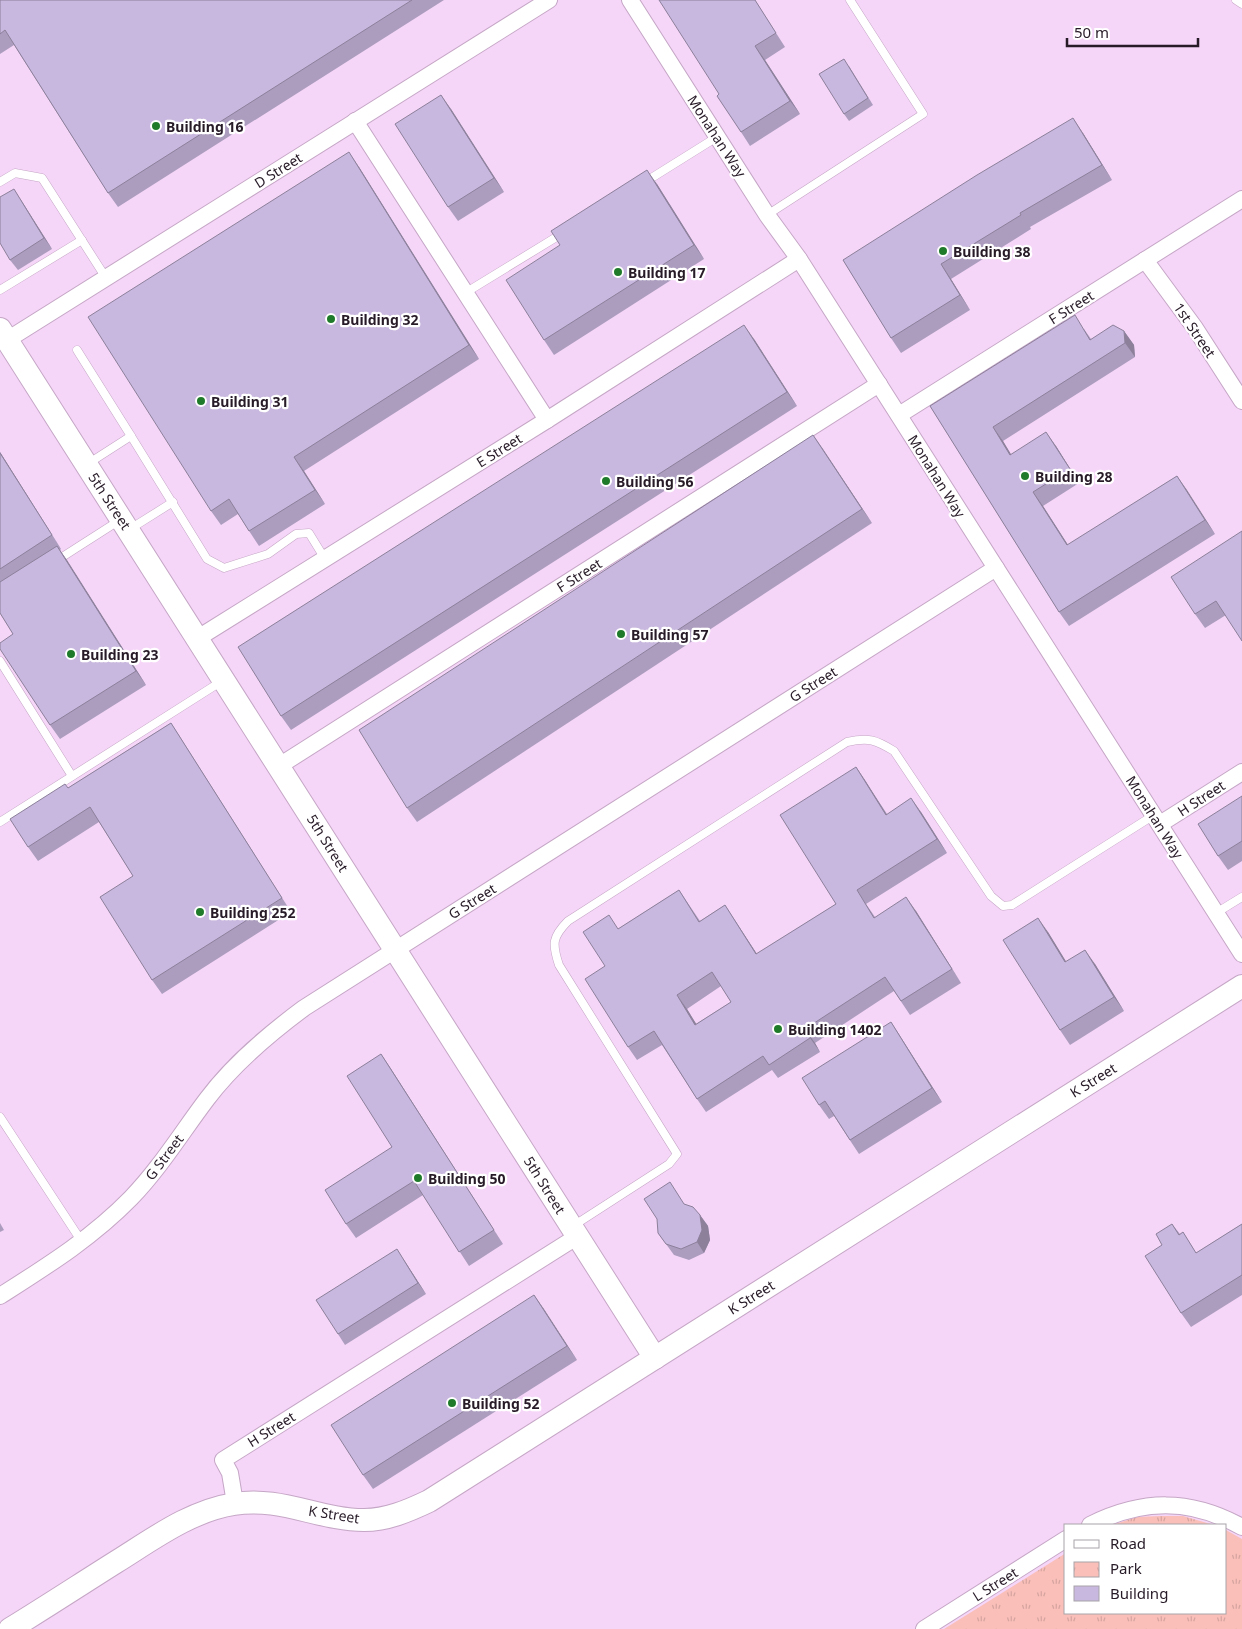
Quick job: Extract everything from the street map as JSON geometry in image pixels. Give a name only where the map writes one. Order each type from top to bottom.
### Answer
[{"type":"street","name":"D Street","points":[[4,334],[106,278],[549,0]]},
{"type":"street","name":"Monahan Way","points":[[630,0],[767,215],[799,259],[1242,954]]},
{"type":"street","points":[[355,121],[547,420]]},
{"type":"street","name":"F Street","points":[[899,415],[1242,199]]},
{"type":"street","name":"E Street","points":[[198,638],[547,420],[799,259]]},
{"type":"street","name":"1st Street","points":[[1145,260],[1196,328],[1242,401]]},
{"type":"street","name":"5th Street","points":[[4,334],[655,1358]]},
{"type":"street","name":"F Street","points":[[279,766],[879,384]]},
{"type":"street","name":"G Street","points":[[0,1296],[82,1242],[136,1192],[208,1097],[256,1047],[304,1008],[996,568]]},
{"type":"street","name":"H Street","points":[[1157,820],[1242,772]]},
{"type":"street","name":"K Street","points":[[235,1504],[274,1503],[350,1519],[383,1518],[399,1514],[429,1501],[1242,986]]},
{"type":"street","name":"H Street","points":[[235,1504],[230,1473],[223,1460],[575,1232]]},
{"type":"street","points":[[10,1629],[176,1525],[205,1512],[235,1504]]},
{"type":"street","points":[[1092,1524],[1127,1509],[1149,1505],[1169,1505],[1207,1512],[1242,1527]]},
{"type":"street","name":"L Street","points":[[924,1629],[1064,1541]]},
{"type":"lane","points":[[767,215],[924,114],[850,0]]},
{"type":"lane","points":[[1236,0],[1242,4]]},
{"type":"lane","points":[[640,185],[717,137]]},
{"type":"lane","points":[[0,182],[15,173],[42,178],[106,278]]},
{"type":"lane","points":[[465,293],[573,227]]},
{"type":"lane","points":[[0,290],[82,240]]},
{"type":"lane","points":[[77,350],[173,502],[206,559],[224,568],[268,554],[296,534],[308,533],[325,559]]},
{"type":"lane","points":[[87,464],[131,436]]},
{"type":"lane","points":[[49,565],[125,524],[173,502]]},
{"type":"lane","points":[[0,661],[72,776]]},
{"type":"lane","points":[[0,822],[224,680]]},
{"type":"lane","points":[[575,1232],[669,1164],[677,1154],[559,966],[554,950],[556,933],[568,921],[848,742],[864,738],[879,742],[894,751],[991,896],[1003,906],[1012,905],[1157,820]]},
{"type":"lane","points":[[1216,913],[1242,897]]},
{"type":"lane","points":[[0,1117],[82,1242]]},
{"type":"green space","points":[[1183,1516],[1211,1524],[1115,1524],[1137,1517]]},
{"type":"green space","points":[[1227,1531],[1242,1539],[1242,1629],[944,1629],[1064,1554],[1064,1614],[1227,1614]]},
{"type":"building","name":"Building 16","points":[[0,0],[412,0],[108,193],[5,30],[0,34]]},
{"type":"building","points":[[659,0],[755,0],[776,33],[755,46],[790,101],[741,132]]},
{"type":"building","points":[[844,59],[868,98],[844,114],[819,74]]},
{"type":"building","points":[[441,95],[494,178],[448,207],[395,124]]},
{"type":"building","name":"Building 38","points":[[1073,118],[1102,165],[1020,213],[1021,215],[941,264],[960,295],[891,338],[843,260],[977,175]]},
{"type":"building","points":[[349,152],[469,345],[294,457],[315,490],[249,531],[229,499],[211,511],[88,317]]},
{"type":"building","name":"Building 17","points":[[647,170],[694,245],[544,340],[506,280],[560,245],[551,231]]},
{"type":"building","points":[[14,189],[44,238],[10,260],[0,243],[0,197]]},
{"type":"building","name":"Building 28","points":[[1075,315],[1090,340],[1113,325],[1124,331],[1125,343],[993,427],[1010,455],[1046,432],[1070,469],[1033,492],[1067,545],[1177,476],[1205,520],[1059,612],[930,406]]},
{"type":"building","name":"Building 56","points":[[744,325],[787,392],[281,716],[238,647]]},
{"type":"building","name":"Building 57","points":[[813,435],[862,509],[407,808],[359,730]]},
{"type":"building","points":[[0,453],[52,535],[0,569]]},
{"type":"building","points":[[1242,531],[1242,641],[1216,601],[1195,614],[1171,577]]},
{"type":"building","name":"Building 23","points":[[57,546],[136,671],[50,725],[0,649],[0,643],[13,634],[0,613],[0,582]]},
{"type":"building","points":[[171,723],[282,898],[152,980],[100,897],[133,876],[90,807],[28,847],[10,819],[65,784],[68,788]]},
{"type":"building","points":[[856,767],[886,815],[911,798],[937,839],[857,890],[874,918],[906,897],[952,969],[901,1001],[885,977],[805,1029],[810,1038],[769,1065],[763,1056],[697,1099],[654,1031],[628,1047],[585,979],[605,966],[583,932],[609,915],[618,929],[679,890],[699,922],[725,905],[756,954],[836,904],[780,815]],"holes":[[[712,972],[731,1002],[695,1025],[677,995]]]},
{"type":"building","points":[[1242,796],[1242,841],[1218,856],[1198,824]]},
{"type":"building","points":[[1038,918],[1065,962],[1085,950],[1114,997],[1060,1030],[1003,940]]},
{"type":"building","points":[[891,1022],[932,1088],[850,1140],[825,1101],[819,1105],[802,1078]]},
{"type":"building","name":"Building 50","points":[[381,1054],[494,1230],[459,1252],[414,1181],[346,1224],[325,1190],[392,1147],[347,1076]]},
{"type":"building","points":[[670,1182],[684,1204],[693,1207],[700,1215],[702,1230],[697,1242],[681,1249],[666,1244],[658,1233],[657,1219],[644,1199]]},
{"type":"building","points":[[1172,1224],[1179,1235],[1183,1232],[1196,1253],[1242,1224],[1242,1275],[1181,1313],[1145,1256],[1162,1245],[1156,1234]]},
{"type":"building","points":[[397,1249],[418,1283],[338,1334],[316,1300]]},
{"type":"building","name":"Building 52","points":[[534,1295],[567,1346],[363,1475],[331,1425]]},
{"type":"place","name":"Building 16","points":[[156,126]]},
{"type":"place","name":"Building 38","points":[[943,251]]},
{"type":"place","name":"Building 17","points":[[618,272]]},
{"type":"place","name":"Building 32","points":[[331,319]]},
{"type":"place","name":"Building 31","points":[[201,401]]},
{"type":"place","name":"Building 28","points":[[1025,476]]},
{"type":"place","name":"Building 56","points":[[606,481]]},
{"type":"place","name":"Building 57","points":[[621,634]]},
{"type":"place","name":"Building 23","points":[[71,654]]},
{"type":"place","name":"Building 252","points":[[200,912]]},
{"type":"place","name":"Building 1402","points":[[778,1029]]},
{"type":"place","name":"Building 50","points":[[418,1178]]},
{"type":"place","name":"Building 52","points":[[452,1403]]}]
